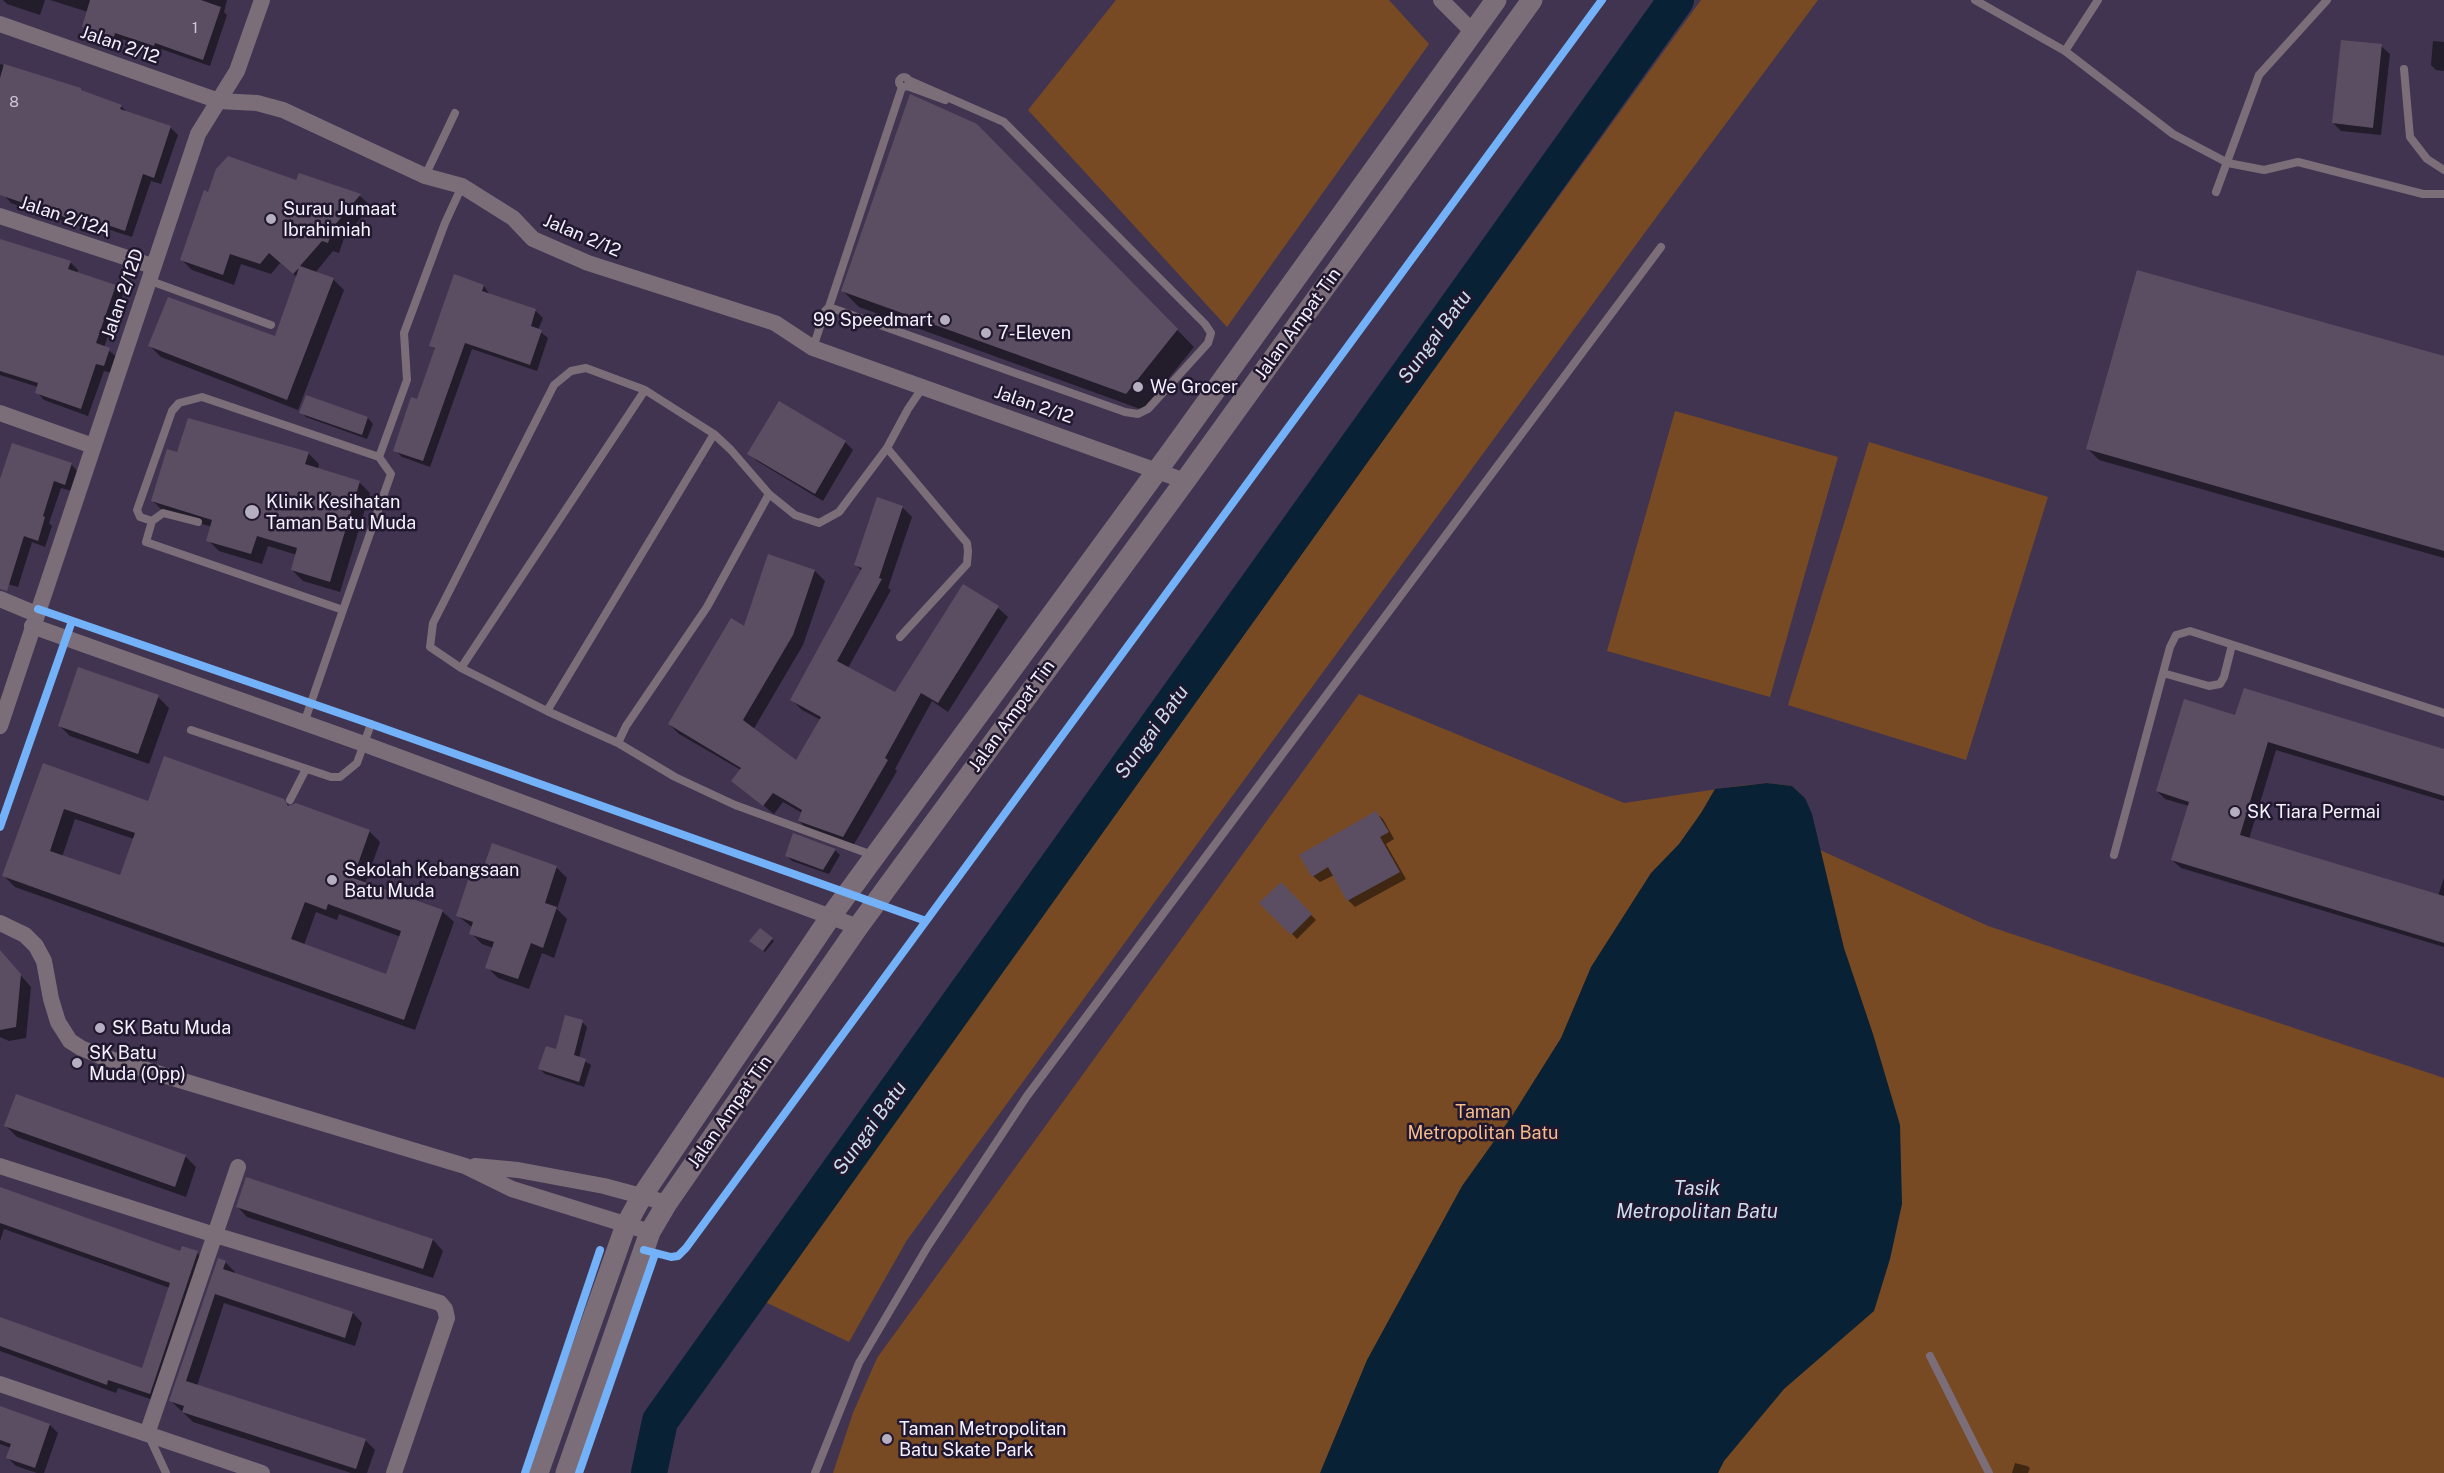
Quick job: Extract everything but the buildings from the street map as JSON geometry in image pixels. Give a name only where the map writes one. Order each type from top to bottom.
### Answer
[{"type":"street","name":"Jalan 2/12D","points":[[0,726],[198,134],[237,71],[262,0]]},
{"type":"street","points":[[1441,0],[1473,32],[1487,34],[1495,30],[1523,0]]},
{"type":"street","name":"Jalan Ampat Tin","points":[[538,1473],[626,1225],[642,1196],[831,916],[1159,469],[1496,0]]},
{"type":"street","name":"Jalan Ampat Tin","points":[[566,1473],[650,1232],[667,1203],[858,927],[1185,481],[1532,0]]},
{"type":"street","name":"Jalan 2/12","points":[[0,24],[219,101],[257,103],[283,110],[425,176],[462,186],[513,218],[532,238],[588,263],[775,323],[813,348],[1159,469],[1185,481]]},
{"type":"street","name":"Jalan 2/12A","points":[[0,216],[150,273]]},
{"type":"street","points":[[0,413],[93,446]]},
{"type":"street","points":[[0,599],[35,616],[304,723],[858,927]]},
{"type":"street","points":[[0,923],[25,935],[36,946],[44,961],[58,1022],[70,1041],[81,1048],[100,1056],[465,1166],[513,1189],[650,1232]]},
{"type":"street","points":[[0,1166],[440,1303],[445,1309],[447,1318],[393,1473]]},
{"type":"street","points":[[465,1166],[518,1170],[667,1203]]},
{"type":"street","points":[[147,1434],[238,1167]]},
{"type":"street","points":[[0,1384],[262,1473]]},
{"type":"lane","points":[[1975,0],[2065,51],[2173,135],[2228,163],[2264,170],[2298,162],[2423,194],[2444,194]]},
{"type":"lane","points":[[2065,51],[2098,0]]},
{"type":"lane","points":[[2216,192],[2259,75],[2327,0]]},
{"type":"lane","points":[[2404,69],[2410,137],[2427,159],[2444,170]]},
{"type":"lane","points":[[813,348],[906,84],[932,96],[966,105],[1004,122],[1205,324],[1211,333],[1208,343],[1148,409],[1138,414],[1125,412],[829,307]]},
{"type":"lane","points":[[425,176],[455,112]]},
{"type":"lane","points":[[378,457],[407,380],[404,333],[445,224],[462,186]]},
{"type":"lane","points":[[815,1473],[859,1363],[928,1246],[1027,1096],[1661,247]]},
{"type":"lane","points":[[150,273],[272,325]]},
{"type":"lane","points":[[875,856],[735,805],[675,777],[618,743],[461,668],[430,647],[433,623],[554,385],[571,371],[586,368],[645,390],[714,434],[770,494],[795,515],[819,523],[839,512],[887,448],[923,386]]},
{"type":"lane","points":[[461,668],[645,390]]},
{"type":"lane","points":[[152,520],[140,517],[137,510],[172,411],[178,403],[202,397],[378,457],[391,474],[304,723]]},
{"type":"lane","points":[[548,711],[714,434]]},
{"type":"lane","points":[[887,448],[967,543],[968,551],[967,564],[900,637]]},
{"type":"lane","points":[[618,743],[626,726],[707,607],[770,494]]},
{"type":"lane","points":[[198,522],[163,513],[152,520],[146,542],[343,610]]},
{"type":"lane","points":[[2114,855],[2170,647],[2176,635],[2190,631],[2444,713]]},
{"type":"lane","points":[[2163,673],[2209,686],[2220,684],[2232,645]]},
{"type":"lane","points":[[191,730],[331,777],[340,777],[357,763],[371,724]]},
{"type":"lane","points":[[290,800],[306,769]]},
{"type":"lane","points":[[1930,1356],[1989,1473]]},
{"type":"lane","points":[[147,1434],[166,1473]]},
{"type":"green space","points":[[1116,0],[1389,0],[1429,44],[1227,327],[1028,110]]},
{"type":"green space","points":[[1701,0],[1818,0],[1660,212],[907,1240],[849,1342],[761,1300]]},
{"type":"green space","points":[[1675,411],[1838,457],[1770,697],[1607,651]]},
{"type":"green space","points":[[1869,442],[2048,497],[1966,760],[1788,705]]},
{"type":"green space","name":"Taman Metropolitan Batu","points":[[1359,694],[1624,803],[1767,783],[1792,786],[1805,798],[1820,850],[1988,926],[2444,1078],[2444,1473],[833,1473],[853,1413],[877,1358]]},
{"type":"water","name":"Tasik Metropolitan Batu","points":[[1767,783],[1792,786],[1805,798],[1812,814],[1844,948],[1900,1125],[1902,1204],[1890,1259],[1874,1311],[1784,1389],[1724,1461],[1718,1473],[1320,1473],[1367,1360],[1462,1186],[1512,1116],[1561,1038],[1591,967],[1651,873],[1679,844],[1715,789]]},
{"type":"waterway","name":"Sungai Batu","points":[[649,1473],[660,1421],[1676,0]]},
{"type":"cycle path","points":[[644,1250],[671,1257],[678,1256],[686,1248],[1602,0]]},
{"type":"cycle path","points":[[38,609],[371,724],[926,921]]},
{"type":"cycle path","points":[[0,827],[72,621]]},
{"type":"cycle path","points":[[525,1473],[600,1250]]},
{"type":"cycle path","points":[[579,1473],[655,1254]]},
{"type":"place","name":"Surau Jumaat Ibrahimiah","points":[[271,219]]},
{"type":"place","name":"99 Speedmart","points":[[945,320]]},
{"type":"place","name":"7-Eleven","points":[[986,333]]},
{"type":"place","name":"We Grocer","points":[[1138,387]]},
{"type":"place","name":"Klinik Kesihatan Taman Batu Muda","points":[[252,512]]},
{"type":"place","name":"SK Tiara Permai","points":[[2235,812]]},
{"type":"place","name":"Sekolah Kebangsaan Batu Muda","points":[[332,880]]},
{"type":"place","name":"SK Batu Muda","points":[[100,1028]]},
{"type":"place","name":"SK Batu Muda (Opp)","points":[[77,1063]]},
{"type":"place","name":"Taman Metropolitan Batu Skate Park","points":[[887,1439]]}]
